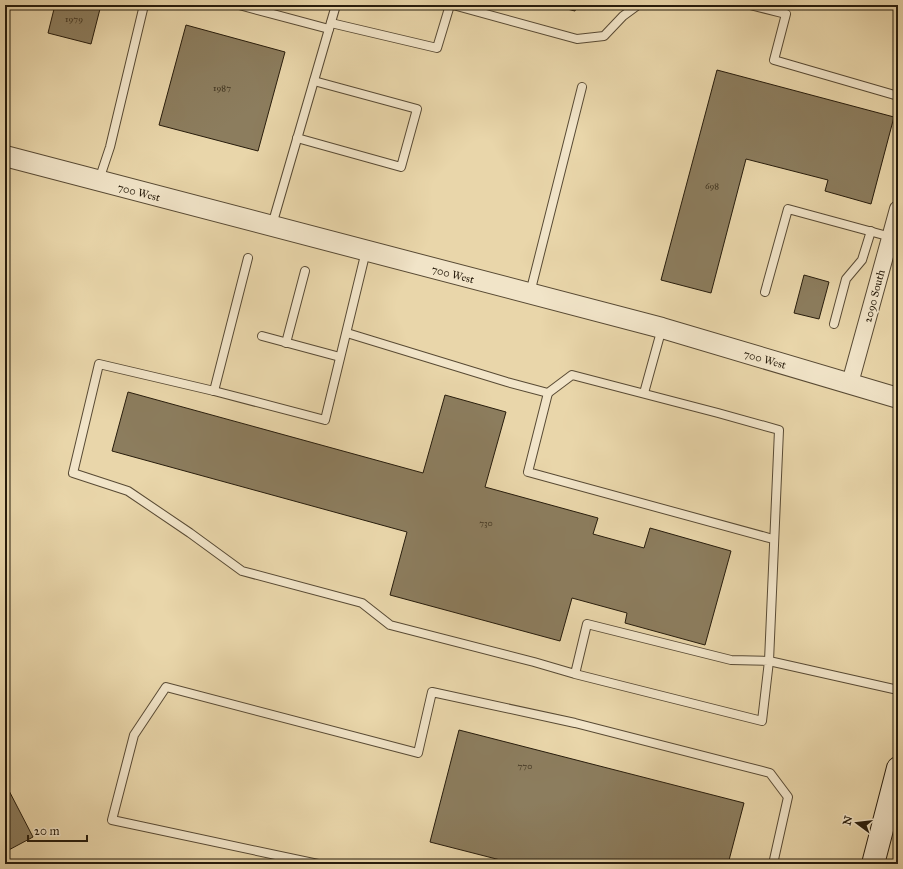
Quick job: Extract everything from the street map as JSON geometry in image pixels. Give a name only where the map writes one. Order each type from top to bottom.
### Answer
[{"type":"main road","points":[[873,864],[898,768]]},
{"type":"street","name":"700 West","points":[[5,156],[662,328],[898,398]]},
{"type":"street","name":"2090 South","points":[[850,383],[898,209]]},
{"type":"lane","points":[[99,181],[110,147],[144,5]]},
{"type":"lane","points":[[239,5],[436,48],[451,5],[577,39],[604,36],[623,16],[638,5]]},
{"type":"lane","points":[[272,226],[336,5]]},
{"type":"lane","points":[[750,5],[786,14],[774,60],[898,96]]},
{"type":"lane","points":[[297,138],[401,167],[417,109],[314,81]]},
{"type":"lane","points":[[530,294],[582,87]]},
{"type":"lane","points":[[765,292],[788,209],[891,237]]},
{"type":"lane","points":[[834,324],[846,279],[862,260],[871,231]]},
{"type":"lane","points":[[366,251],[347,333],[324,420],[214,391],[99,364],[73,473],[128,491],[190,533],[242,571],[362,603],[390,624],[575,674],[762,721],[769,661],[779,430],[572,375],[548,393],[528,472],[774,539]]},
{"type":"lane","points":[[214,391],[248,258]]},
{"type":"lane","points":[[286,343],[305,271]]},
{"type":"lane","points":[[644,393],[662,328]]},
{"type":"lane","points":[[347,333],[548,393]]},
{"type":"lane","points":[[262,336],[340,357]]},
{"type":"lane","points":[[575,674],[587,624],[731,660],[769,661],[898,690]]},
{"type":"lane","points":[[318,864],[112,820],[134,735],[166,687],[418,753],[432,692],[575,723],[770,773],[788,797],[772,864]]},
{"type":"building","points":[[55,5],[101,5],[91,44],[48,33]]},
{"type":"building","points":[[551,5],[577,5],[575,11]]},
{"type":"building","points":[[186,25],[285,52],[258,151],[159,125]]},
{"type":"building","points":[[717,70],[894,117],[871,204],[825,191],[828,180],[746,159],[711,293],[661,280]]},
{"type":"building","points":[[804,275],[829,282],[819,319],[794,313]]},
{"type":"building","points":[[128,392],[423,473],[445,395],[506,412],[485,487],[598,518],[593,534],[644,548],[650,528],[731,551],[705,645],[625,623],[627,613],[572,598],[560,641],[390,595],[407,532],[112,451]]},
{"type":"building","points":[[459,730],[744,803],[728,864],[516,864],[430,842]]},
{"type":"building","points":[[5,783],[33,837],[5,852]]}]
